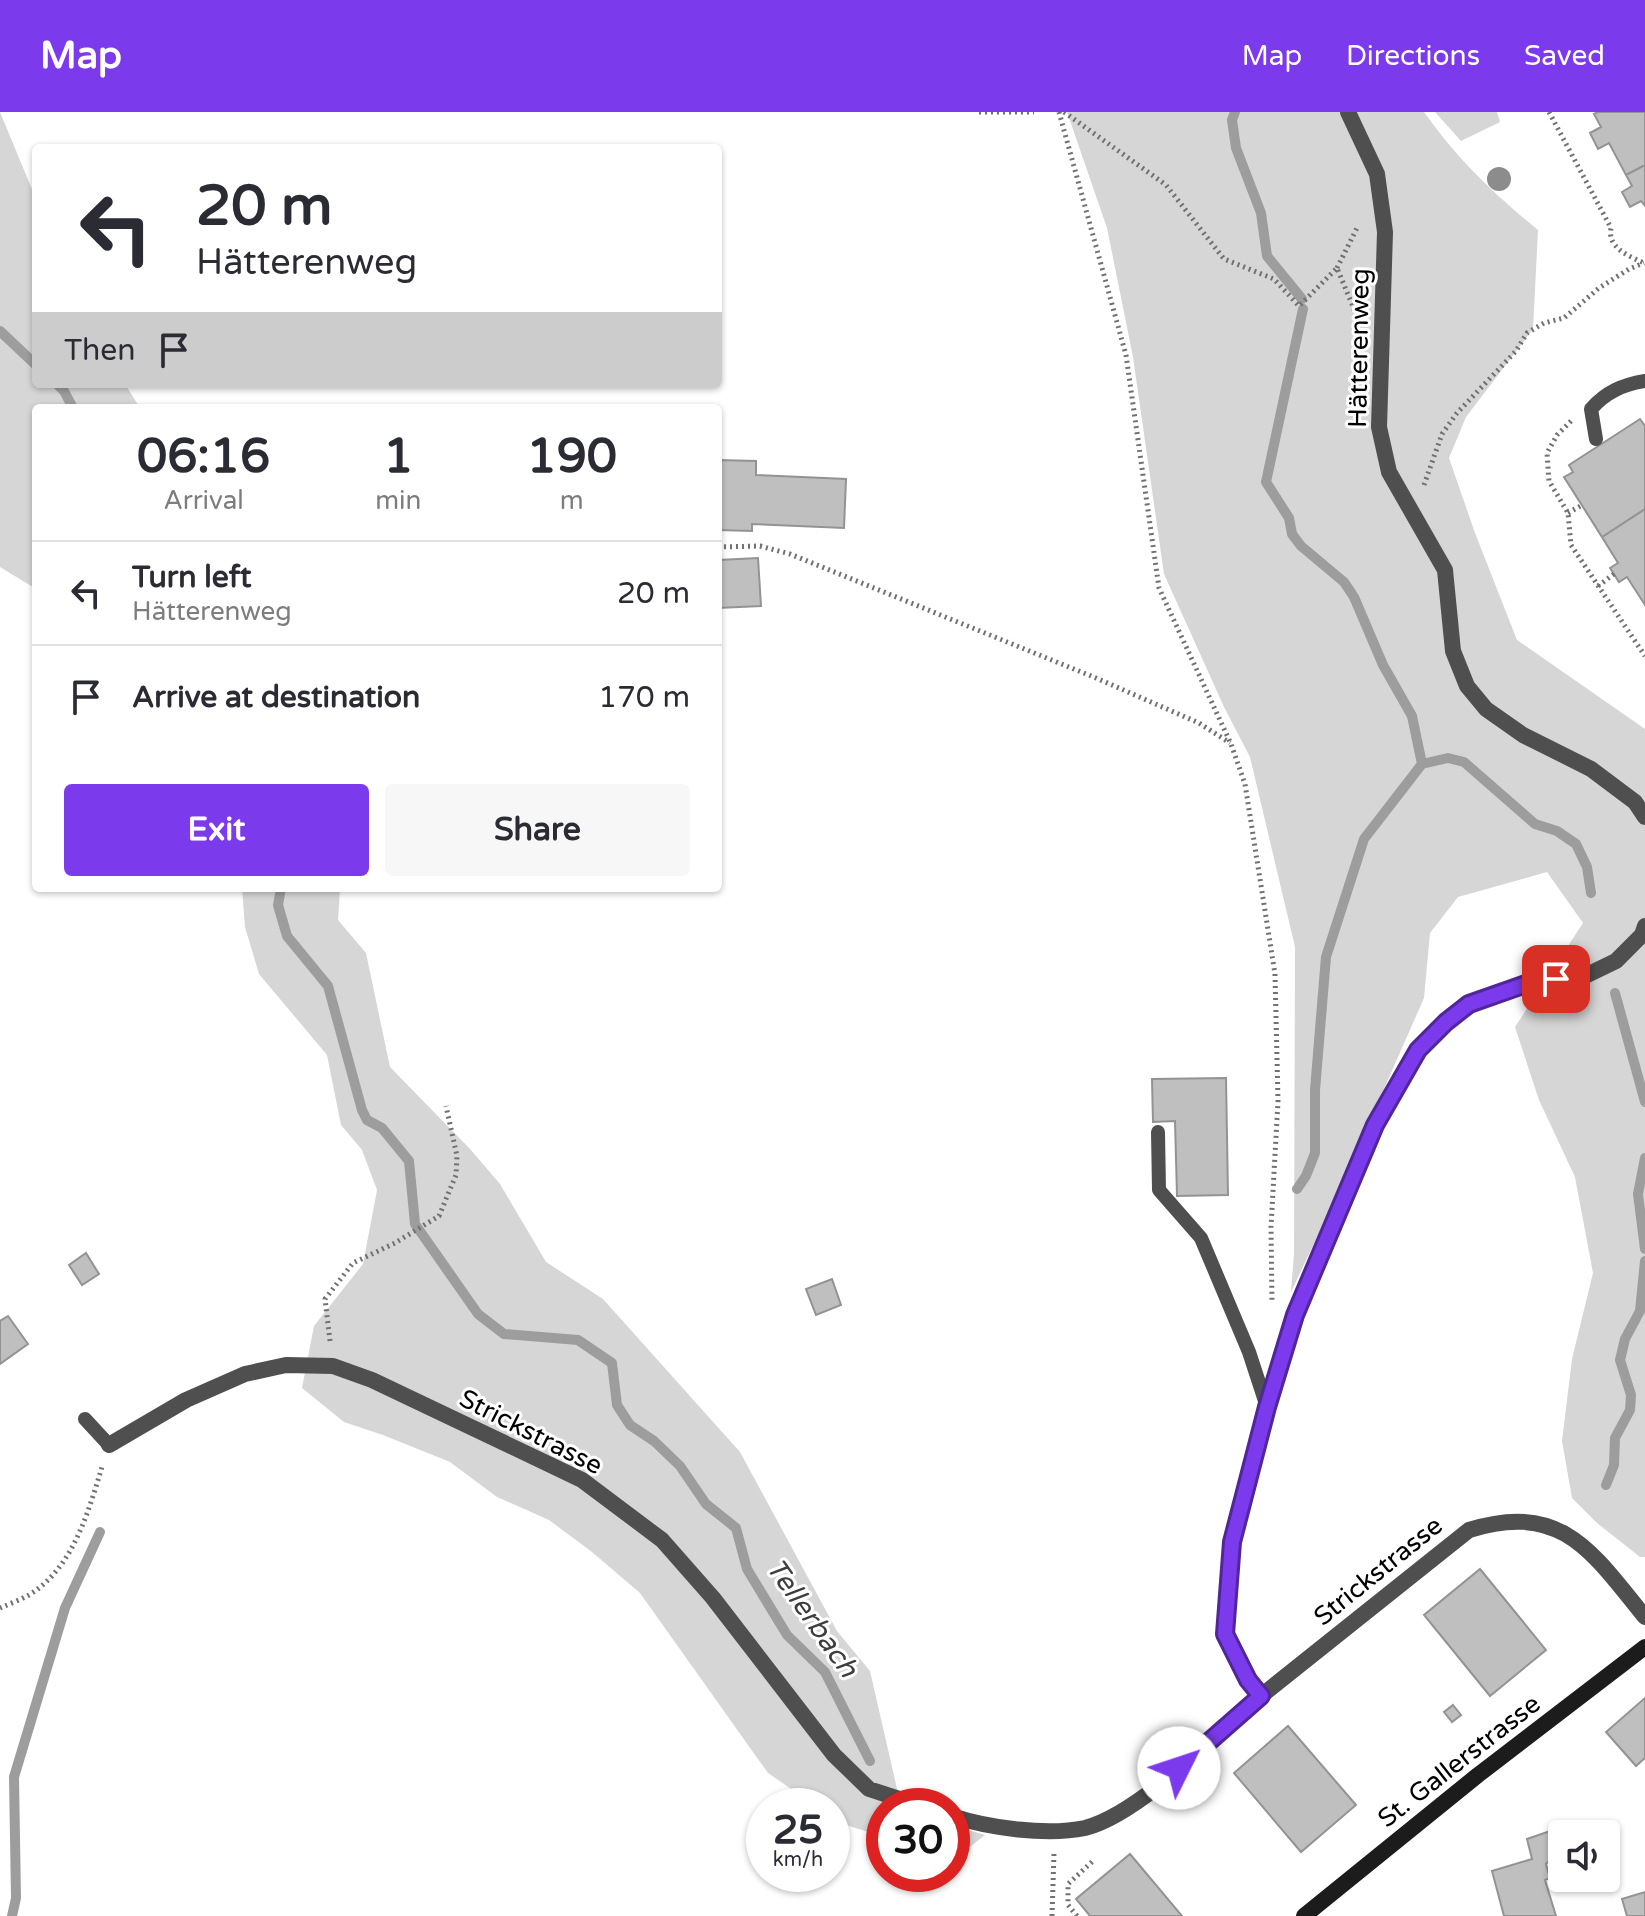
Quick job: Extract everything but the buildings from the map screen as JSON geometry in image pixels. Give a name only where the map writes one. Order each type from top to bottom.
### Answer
[{"type":"street","name":"Hätterenweg","points":[[1348,112],[1377,174],[1385,232],[1379,427],[1389,472],[1445,570],[1453,651],[1467,686],[1486,709],[1523,735],[1591,769],[1635,802],[1645,817]]},
{"type":"street","points":[[970,1822],[1055,1832],[1088,1827],[1122,1810],[1158,1786],[1261,1696],[1248,1680],[1225,1634],[1232,1542],[1295,1315],[1375,1125],[1418,1050],[1469,1004],[1526,984],[1587,975],[1616,961],[1642,935],[1645,926]]},
{"type":"street","name":"Strickstrasse","points":[[109,1445],[186,1400],[245,1374],[286,1365],[333,1366],[372,1380],[582,1480],[662,1540],[713,1598],[834,1755],[868,1788]]},
{"type":"street","name":"Strickstrasse","points":[[1261,1696],[1469,1530],[1493,1522],[1521,1520],[1556,1528],[1597,1556],[1645,1617]]},
{"type":"street","name":"St. Gallerstrasse","points":[[1304,1916],[1478,1775],[1645,1647]]},
{"type":"lane","points":[[1596,439],[1591,409],[1602,396],[1626,384],[1645,381]]},
{"type":"lane","points":[[1158,1132],[1159,1190],[1201,1238],[1249,1352],[1267,1407]]},
{"type":"lane","points":[[85,1419],[109,1445]]},
{"type":"path","points":[[979,112],[1034,112]]},
{"type":"path","points":[[1062,112],[1166,185],[1224,259],[1274,279],[1299,306],[1337,268],[1354,309],[1355,322]]},
{"type":"path","points":[[1062,112],[1126,355],[1159,588],[1231,744],[1245,784],[1275,974],[1278,1101],[1271,1227],[1272,1306]]},
{"type":"path","points":[[1414,514],[1442,434],[1457,413],[1516,351],[1527,333],[1544,323],[1564,318],[1599,288],[1644,263],[1624,254],[1612,243],[1609,235],[1611,228],[1549,112]]},
{"type":"path","points":[[1591,409],[1577,415],[1557,435],[1547,453],[1549,481],[1568,513],[1571,545],[1642,647],[1645,656]]},
{"type":"path","points":[[1568,513],[1582,505]]},
{"type":"path","points":[[722,547],[760,546],[790,554],[1096,678],[1199,723],[1231,744]]},
{"type":"path","points":[[1598,586],[1614,574]]},
{"type":"path","points":[[333,1366],[325,1299],[353,1263],[439,1216],[456,1175],[457,1156],[446,1106]]},
{"type":"path","points":[[0,1608],[31,1594],[65,1561],[87,1515],[109,1445]]},
{"type":"path","points":[[1052,1916],[1055,1832]]},
{"type":"path","points":[[1077,1916],[1068,1905],[1068,1884],[1095,1859]]},
{"type":"path","points":[[1053,1878],[1068,1884]]},
{"type":"shaded area","points":[[0,112],[32,189],[32,388],[128,388],[138,404],[32,404],[32,587],[0,567]]},
{"type":"shaded area","points":[[1067,112],[1424,112],[1477,175],[1538,230],[1533,329],[1466,417],[1449,458],[1517,640],[1645,729],[1645,1557],[1640,1557],[1597,1523],[1572,1498],[1562,1441],[1572,1359],[1593,1273],[1575,1177],[1539,1100],[1515,1027],[1583,923],[1547,872],[1458,897],[1430,933],[1424,998],[1291,1292],[1294,1253],[1295,947],[1250,757],[1164,574],[1133,357],[1107,228]]},
{"type":"shaded area","points":[[1435,112],[1497,112],[1500,122],[1461,141]]},
{"type":"shaded area","points":[[242,892],[340,892],[338,920],[366,953],[390,1067],[500,1184],[546,1262],[603,1299],[740,1452],[837,1631],[870,1671],[897,1788],[866,1788],[866,1831],[850,1826],[850,1788],[790,1788],[768,1773],[640,1593],[592,1552],[549,1520],[497,1497],[450,1462],[344,1422],[302,1388],[314,1326],[363,1264],[377,1190],[362,1150],[341,1125],[327,1055],[259,974],[245,927]]},
{"type":"shaded area","points":[[970,1830],[985,1835],[970,1847]]},
{"type":"waterway","points":[[1235,112],[1232,120],[1236,148],[1261,213],[1267,256],[1302,299]]},
{"type":"waterway","points":[[1303,309],[1266,482],[1289,518],[1292,534],[1301,546],[1344,582],[1354,597],[1383,665],[1412,716],[1422,764],[1448,758],[1464,762],[1535,824],[1557,831],[1576,844],[1587,867],[1591,893]]},
{"type":"waterway","name":"Tellerbach","points":[[0,331],[32,361]]},
{"type":"waterway","name":"Tellerbach","points":[[61,388],[71,404]]},
{"type":"waterway","points":[[1297,1189],[1315,1153],[1315,1090],[1326,957],[1364,839],[1422,764]]},
{"type":"waterway","name":"Tellerbach","points":[[280,892],[278,905],[287,936],[328,986],[362,1110],[367,1120],[382,1128],[409,1161],[415,1224],[478,1314],[504,1334],[578,1340],[612,1363],[617,1405],[630,1425],[654,1441],[680,1466],[706,1504],[736,1528],[747,1569],[787,1635],[825,1672],[870,1761]]},
{"type":"waterway","points":[[1615,993],[1645,1102]]},
{"type":"waterway","points":[[1645,1158],[1638,1194],[1645,1249]]},
{"type":"waterway","points":[[1606,1485],[1614,1465],[1615,1438],[1630,1410],[1631,1395],[1620,1360],[1625,1339],[1640,1311],[1645,1261]]},
{"type":"waterway","points":[[12,1916],[16,1898],[14,1777],[65,1608],[100,1532]]},
{"type":"route","points":[[1179,1768],[1261,1696],[1248,1680],[1225,1634],[1232,1542],[1295,1315],[1375,1125],[1418,1050],[1446,1022],[1469,1004],[1493,994],[1556,979]]}]
